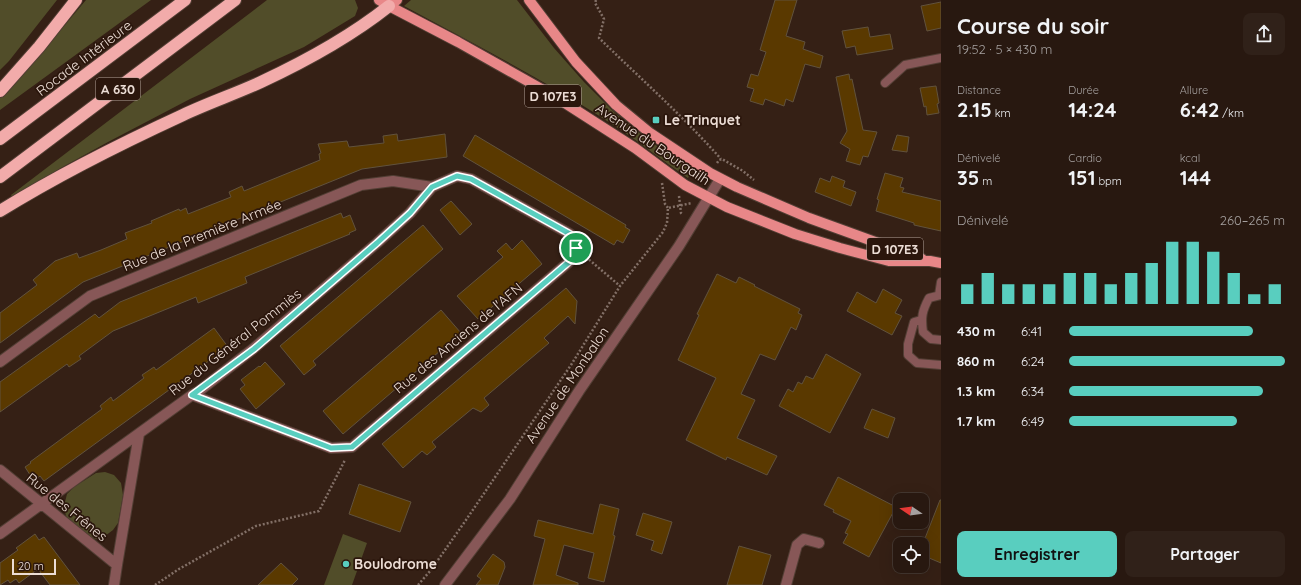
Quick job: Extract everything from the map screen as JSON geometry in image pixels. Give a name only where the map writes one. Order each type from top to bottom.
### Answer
[{"type":"highway","points":[[0,91],[39,47],[76,0]]},
{"type":"highway","name":"Rocade Intérieure","points":[[0,139],[185,0]]},
{"type":"highway","name":"A 630","points":[[0,177],[235,0]]},
{"type":"highway","points":[[0,211],[97,157],[183,115],[260,82],[318,53],[375,17],[388,2]]},
{"type":"main road","name":"Avenue du Bourgailh","points":[[529,0],[576,62],[616,105],[650,133],[720,179],[809,218],[930,261],[941,263]]},
{"type":"main road","name":"Avenue du Bourgailh","points":[[388,2],[554,96],[635,148],[685,185],[727,207],[795,234],[840,248],[889,261],[930,261]]},
{"type":"street","points":[[432,187],[457,176],[471,179],[570,234],[576,248]]},
{"type":"street","name":"Avenue de Monbalon","points":[[445,585],[510,499],[579,391],[679,246],[720,179]]},
{"type":"street","name":"Rue de la Première Armée","points":[[0,362],[90,296],[361,185],[393,181],[432,187]]},
{"type":"street","name":"Rue du Général Pommiès","points":[[0,534],[254,349],[410,213],[432,187]]},
{"type":"street","name":"Rue des Anciens de l'AFN","points":[[352,447],[569,262],[576,248]]},
{"type":"street","points":[[192,395],[331,448],[352,447]]},
{"type":"street","name":"Rue des Frênes","points":[[114,585],[139,434]]},
{"type":"street","name":"Rue des Frênes","points":[[0,470],[117,565]]},
{"type":"street","points":[[786,585],[797,545],[804,539],[820,543]]},
{"type":"lane","points":[[886,83],[905,65],[941,58]]},
{"type":"lane","points":[[941,282],[940,295],[929,298],[923,309],[921,320],[923,332],[931,339],[941,340]]},
{"type":"lane","points":[[921,320],[914,322],[908,344],[908,355],[917,363],[941,365]]},
{"type":"path","points":[[596,0],[595,4],[604,19],[599,38],[694,130],[721,159]]},
{"type":"path","points":[[418,585],[431,570],[571,365],[620,286],[663,232],[667,223],[668,208],[665,204],[657,164]]},
{"type":"path","points":[[668,208],[671,206],[692,203],[698,192]]},
{"type":"path","points":[[576,248],[620,286]]},
{"type":"path","points":[[155,585],[179,569],[256,526],[319,512],[352,447]]},
{"type":"shaded area","points":[[0,0],[57,0],[9,61],[0,70]]},
{"type":"shaded area","points":[[86,0],[151,0],[0,110],[0,97]]},
{"type":"shaded area","points":[[267,0],[355,0],[358,8],[355,16],[304,47],[190,99],[59,169],[13,199],[11,195]]},
{"type":"shaded area","points":[[411,0],[517,0],[554,48],[584,82],[615,113],[648,140],[693,170],[688,178],[618,128],[566,95],[404,6]]},
{"type":"shaded area","points":[[105,472],[114,475],[121,483],[123,495],[118,523],[113,530],[105,536],[96,539],[87,536],[66,516],[64,506],[67,494],[74,487],[96,473]]},
{"type":"shaded area","name":"Boulodrome","points":[[343,534],[367,543],[352,585],[324,585]]},
{"type":"building","points":[[775,0],[797,0],[786,36],[805,42],[803,49],[823,56],[820,68],[805,64],[793,102],[786,99],[784,106],[765,99],[763,105],[750,101],[754,89],[747,87],[751,74],[758,76],[766,52],[760,50]]},
{"type":"building","points":[[941,2],[941,28],[927,31],[921,6]]},
{"type":"building","points":[[868,27],[870,37],[890,34],[893,49],[857,55],[855,46],[846,48],[842,31]]},
{"type":"building","points":[[849,74],[850,80],[852,79],[863,130],[877,132],[868,157],[863,156],[860,165],[846,161],[850,149],[840,143],[847,131],[836,77]]},
{"type":"building","points":[[936,86],[939,113],[927,115],[926,106],[924,107],[920,88]]},
{"type":"building","points":[[397,134],[398,141],[445,134],[447,157],[362,169],[83,282],[0,343],[0,313],[37,285],[33,280],[55,261],[77,253],[79,258],[101,250],[127,239],[125,233],[152,223],[151,221],[179,209],[180,211],[186,208],[188,214],[231,197],[229,192],[242,186],[244,191],[320,160],[319,154],[321,153],[318,144],[347,141],[349,147],[384,143],[383,136]]},
{"type":"building","points":[[475,135],[626,225],[625,227],[630,230],[623,243],[617,240],[614,245],[463,156]]},
{"type":"building","points":[[897,135],[909,137],[907,152],[892,150]]},
{"type":"building","points":[[885,173],[903,178],[900,187],[904,188],[902,192],[941,201],[941,231],[914,225],[914,223],[876,211],[879,200],[877,199]]},
{"type":"building","points":[[832,176],[845,181],[843,187],[856,192],[851,206],[815,192],[820,178],[830,182]]},
{"type":"building","points":[[451,201],[472,224],[460,235],[440,210]]},
{"type":"building","points":[[341,213],[343,218],[350,215],[356,230],[349,233],[350,234],[245,277],[247,283],[198,303],[196,297],[113,331],[79,356],[81,359],[69,367],[67,364],[0,412],[0,382],[95,314],[99,318],[120,302]]},
{"type":"building","points":[[423,225],[443,249],[313,361],[316,365],[304,375],[280,346]]},
{"type":"building","points":[[522,240],[542,264],[478,319],[457,296],[503,257],[497,251],[506,243],[512,250]]},
{"type":"building","points":[[717,274],[736,283],[739,277],[800,309],[798,313],[802,315],[796,330],[791,327],[775,360],[760,354],[741,394],[755,400],[737,438],[777,456],[767,475],[727,457],[726,460],[686,440],[716,378],[678,360],[699,315],[697,314]]},
{"type":"building","points":[[566,288],[577,301],[575,324],[568,316],[544,338],[549,343],[484,398],[489,405],[481,412],[473,408],[432,442],[436,447],[427,455],[422,451],[403,468],[382,444]]},
{"type":"building","points":[[883,289],[902,300],[895,313],[902,316],[892,335],[847,311],[857,292],[876,303]]},
{"type":"building","points":[[441,310],[461,333],[343,434],[323,411]]},
{"type":"building","points":[[214,328],[228,347],[44,481],[40,476],[34,481],[25,467],[31,463],[30,462],[102,409],[100,406],[111,397],[113,401],[144,378],[142,375],[154,367],[156,370]]},
{"type":"building","points":[[826,354],[861,374],[830,433],[779,406],[788,389],[793,392],[798,382],[802,384],[806,376],[813,379]]},
{"type":"building","points":[[265,362],[285,384],[256,409],[240,389],[245,385],[241,380]]},
{"type":"building","points":[[872,409],[895,418],[888,438],[864,428]]},
{"type":"building","points":[[838,477],[893,505],[893,513],[869,557],[843,543],[848,534],[845,533],[851,521],[833,512],[834,510],[824,505]]},
{"type":"building","points":[[359,484],[411,502],[400,532],[349,514]]},
{"type":"building","points":[[941,500],[941,563],[929,558],[929,537],[926,537]]},
{"type":"building","points":[[600,504],[619,509],[613,535],[615,536],[604,582],[588,578],[594,553],[564,545],[556,575],[578,583],[578,585],[533,585],[545,539],[534,536],[538,520],[593,534]]},
{"type":"building","points":[[643,513],[672,522],[662,554],[651,550],[654,541],[636,535]]},
{"type":"building","points":[[35,534],[39,540],[44,537],[80,585],[50,585],[38,569],[19,583],[16,579],[10,583],[8,580],[0,585],[0,563],[18,550],[16,548]]},
{"type":"building","points":[[739,546],[771,555],[762,585],[727,585]]},
{"type":"building","points":[[493,554],[504,562],[505,567],[498,585],[476,585],[481,579],[477,576]]},
{"type":"building","points":[[281,563],[298,579],[292,585],[258,585]]},
{"type":"place","name":"Le Trinquet","points":[[656,120]]},
{"type":"place","name":"Boulodrome","points":[[346,564]]},
{"type":"route","points":[[457,176],[471,179],[570,234],[576,248],[569,262],[352,447],[331,448],[192,395],[254,349],[377,243],[410,213],[432,187],[457,176]]}]
